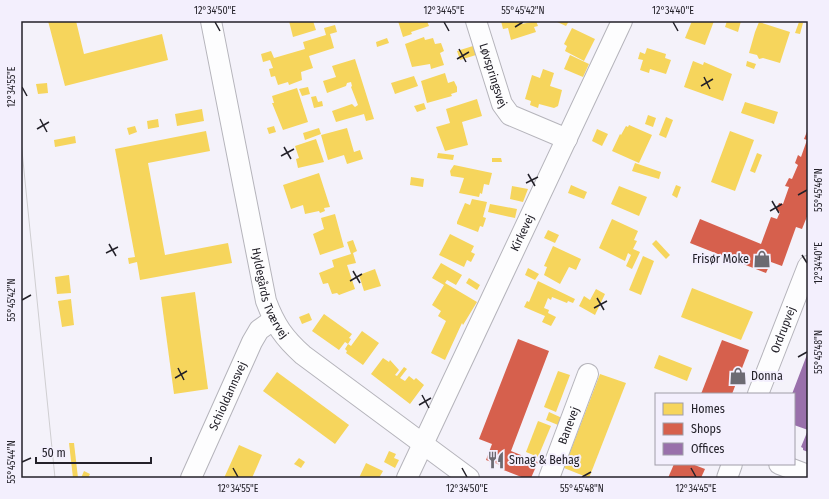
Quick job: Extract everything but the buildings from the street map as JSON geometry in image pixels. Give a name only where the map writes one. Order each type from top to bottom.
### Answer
[{"type":"street","name":"Hyldegårds Tværvej","points":[[211,21],[266,301],[273,320],[287,340],[303,355],[469,478]]},
{"type":"street","name":"Løvspringsvej","points":[[476,21],[502,104],[510,115],[567,139]]},
{"type":"street","name":"Kirkevej","points":[[407,478],[622,21]]},
{"type":"street","name":"Ordrupvej","points":[[758,393],[808,266]]},
{"type":"street","name":"Schioldannsvej","points":[[191,478],[252,342],[259,330],[273,320]]},
{"type":"street","name":"Banevej","points":[[550,478],[588,374]]},
{"type":"street","points":[[727,478],[732,465]]},
{"type":"street","points":[[782,465],[808,475]]},
{"type":"tram line","points":[[21,141],[55,478]]},
{"type":"place","name":"Frisør Moke","points":[[762,259]]},
{"type":"place","name":"Donna","points":[[738,376]]},
{"type":"place","name":"Smag & Behag","points":[[496,460]]}]
